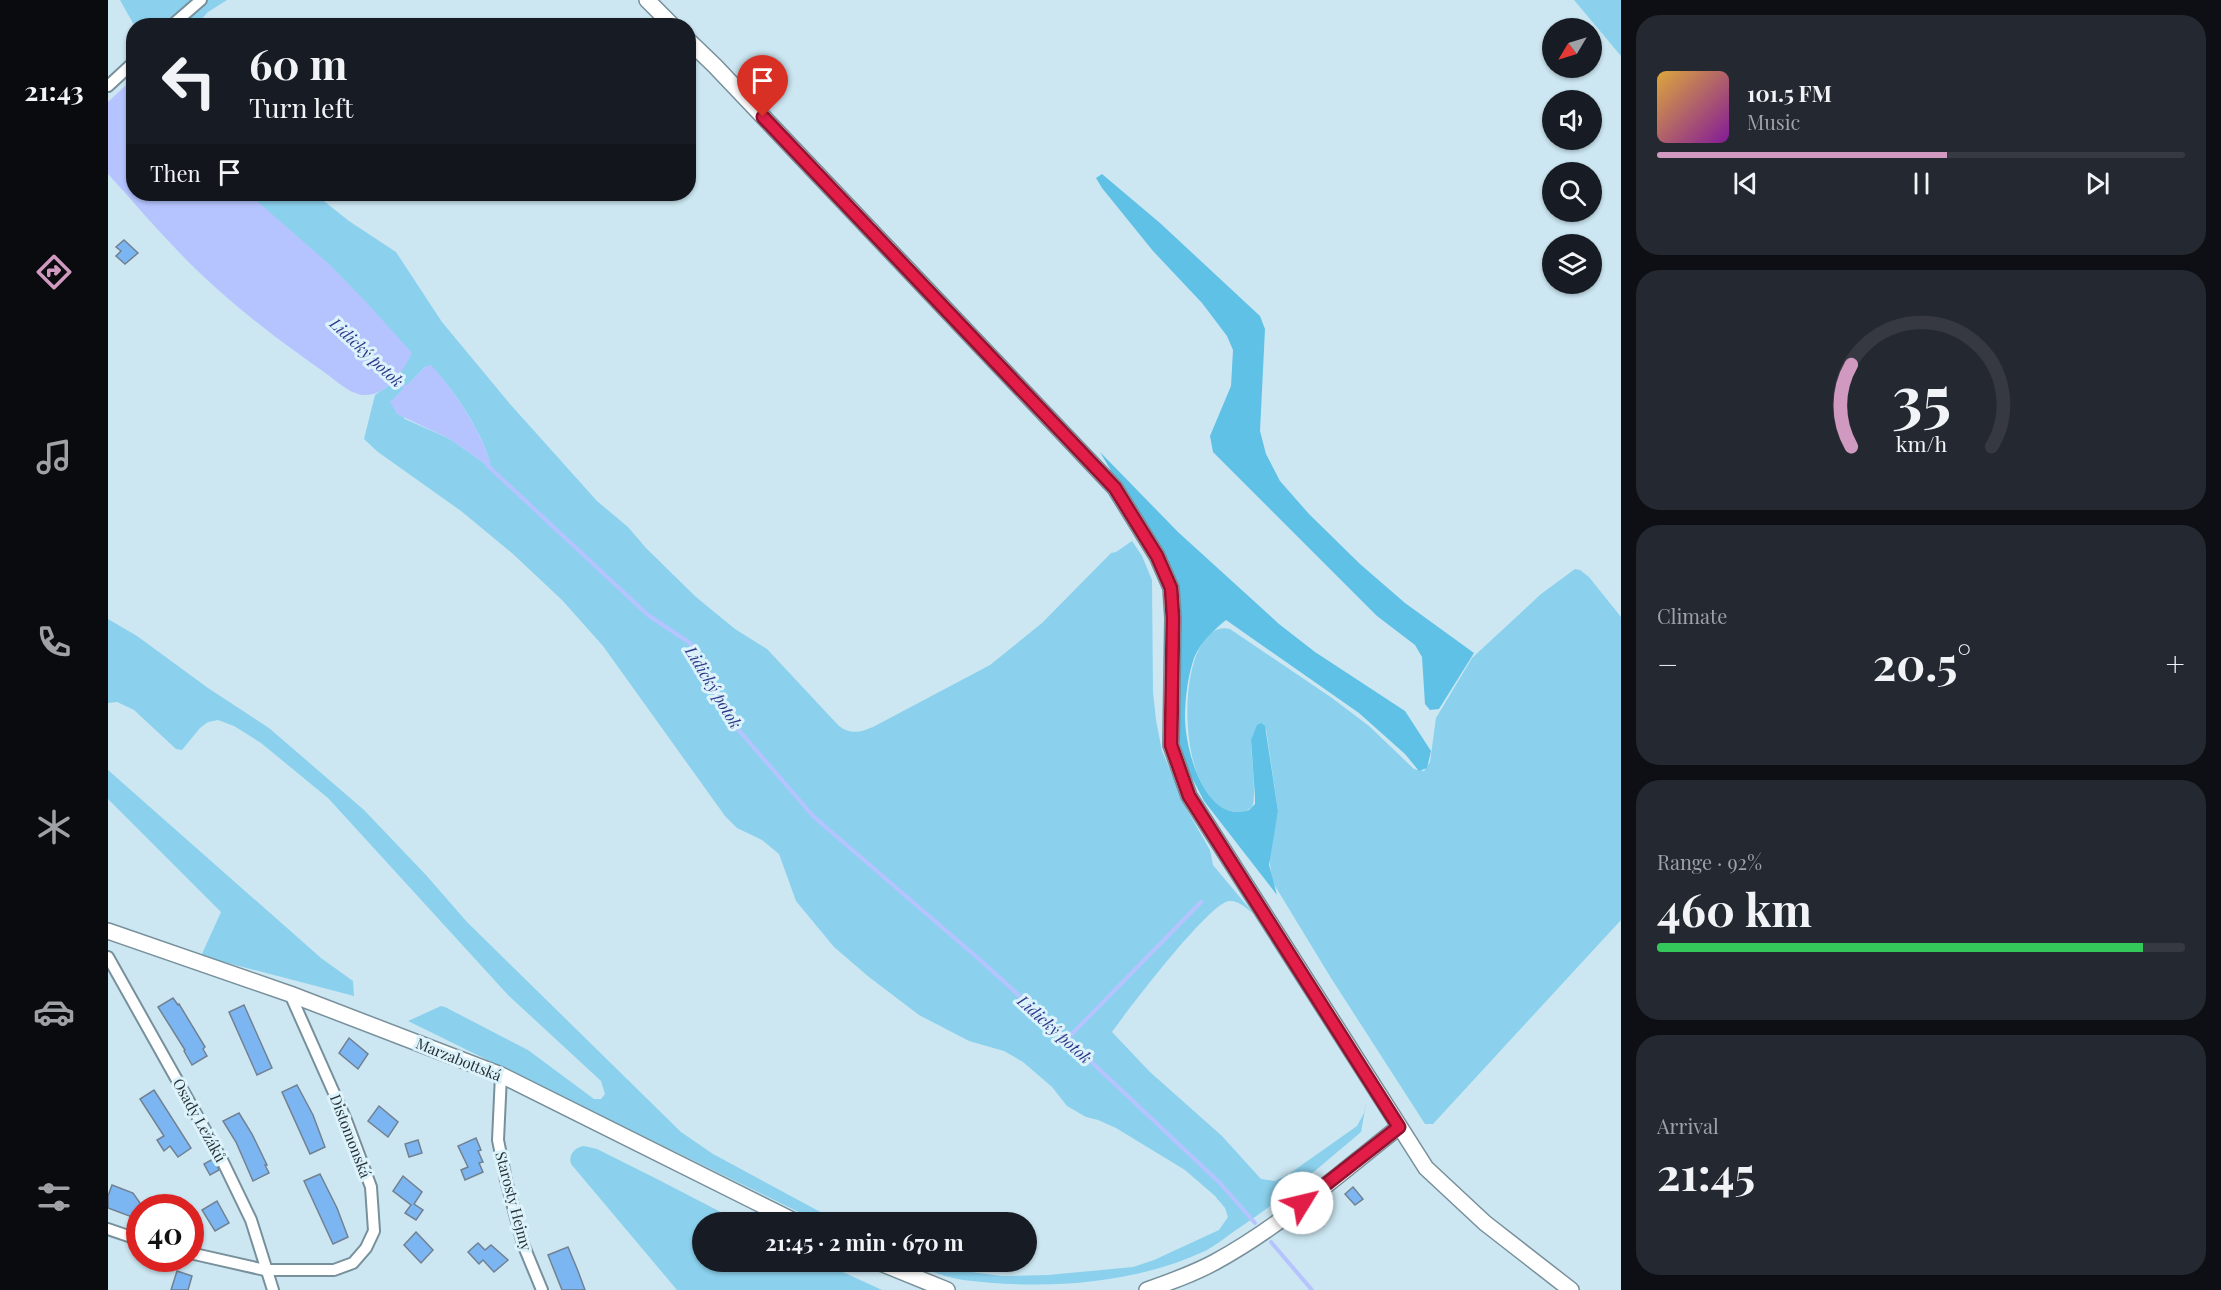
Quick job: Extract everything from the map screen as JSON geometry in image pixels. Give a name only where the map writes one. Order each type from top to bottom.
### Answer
[{"type":"street","points":[[180,18],[201,0]]},
{"type":"street","points":[[646,0],[665,18]]},
{"type":"street","points":[[696,48],[1115,488],[1157,556],[1171,588],[1173,618],[1171,745],[1189,796],[1426,1168],[1485,1224],[1571,1290]]},
{"type":"street","points":[[108,86],[126,69]]},
{"type":"street","name":"Marzabottská","points":[[108,931],[290,994],[501,1075],[776,1212]]},
{"type":"street","name":"Osady Ležáků","points":[[108,957],[223,1162],[251,1220],[273,1290]]},
{"type":"street","name":"Distomonská","points":[[204,1256],[265,1270],[334,1270],[353,1263],[366,1248],[374,1231],[371,1187],[346,1120],[290,994]]},
{"type":"street","name":"Starosty Hejmy","points":[[501,1075],[498,1140],[523,1244],[542,1290]]},
{"type":"street","points":[[1147,1290],[1186,1276],[1262,1233],[1399,1127]]},
{"type":"street","points":[[108,1228],[126,1235]]},
{"type":"street","points":[[903,1272],[947,1290]]},
{"type":"shaded area","points":[[120,0],[227,0],[202,18],[130,18]]},
{"type":"shaded area","points":[[1574,0],[1621,0],[1621,56],[1602,33],[1602,18],[1589,18]]},
{"type":"shaded area","points":[[1102,174],[1160,223],[1260,316],[1265,329],[1260,431],[1266,454],[1280,481],[1309,514],[1360,564],[1405,603],[1474,653],[1439,709],[1430,710],[1425,704],[1422,657],[1415,645],[1377,616],[1213,452],[1210,436],[1231,386],[1233,350],[1227,336],[1202,303],[1153,251],[1102,188],[1096,178]]},
{"type":"shaded area","points":[[256,201],[324,201],[349,221],[396,252],[442,322],[510,404],[597,501],[628,527],[696,597],[735,629],[767,649],[839,726],[852,732],[873,727],[990,665],[1042,623],[1111,553],[1132,541],[1142,556],[1152,580],[1153,692],[1162,751],[1187,810],[1210,850],[1213,865],[1253,913],[1232,901],[1219,906],[1204,919],[1169,959],[1112,1032],[1150,1072],[1222,1136],[1261,1179],[1275,1181],[1289,1174],[1357,1126],[1364,1113],[1367,1099],[1361,1132],[1287,1194],[1214,1246],[1177,1262],[1117,1278],[1055,1284],[963,1280],[935,1272],[971,1272],[1002,1276],[1048,1275],[1133,1267],[1154,1260],[1219,1230],[1228,1217],[1225,1208],[1215,1196],[1185,1170],[1116,1128],[1086,1117],[1067,1106],[1052,1087],[1023,1062],[1004,1051],[969,1041],[919,1015],[834,947],[796,901],[779,854],[762,840],[737,828],[725,816],[603,646],[562,600],[513,554],[461,511],[378,452],[364,439],[375,395],[388,386]],"holes":[[[431,366],[440,375],[476,428],[491,468],[450,439],[405,419],[391,402],[425,367]]]},
{"type":"shaded area","points":[[1100,452],[1178,532],[1279,624],[1315,652],[1405,711],[1431,751],[1427,768],[1419,771],[1405,754],[1359,713],[1226,620],[1212,632],[1194,658],[1186,694],[1186,731],[1193,764],[1209,795],[1220,806],[1233,812],[1249,810],[1255,804],[1251,740],[1257,725],[1261,723],[1265,726],[1278,811],[1269,865],[1277,895],[1204,801],[1188,770],[1171,714],[1167,565]]},
{"type":"shaded area","points":[[1575,569],[1589,577],[1621,617],[1621,920],[1433,1124],[1425,1124],[1272,881],[1269,856],[1278,811],[1266,729],[1251,740],[1254,786],[1252,807],[1242,812],[1231,811],[1211,799],[1198,776],[1190,744],[1187,710],[1190,677],[1199,650],[1212,632],[1230,629],[1332,698],[1369,726],[1414,769],[1424,771],[1430,762],[1436,718],[1472,658],[1541,594]]},
{"type":"shaded area","points":[[108,619],[137,636],[208,688],[269,728],[364,810],[467,922],[681,1132],[713,1154],[820,1212],[799,1212],[408,1021],[441,1006],[445,1007],[528,1050],[594,1099],[601,1099],[605,1094],[601,1081],[508,995],[328,798],[261,743],[234,726],[218,720],[208,722],[200,728],[182,750],[176,749],[134,710],[117,702],[108,703]]},
{"type":"shaded area","points":[[108,770],[321,958],[353,981],[354,996],[201,956],[221,912],[108,799]]},
{"type":"shaded area","points":[[584,1146],[597,1149],[721,1212],[692,1212],[692,1272],[843,1272],[882,1290],[677,1290],[571,1164],[570,1158],[578,1148]]},
{"type":"water","points":[[125,86],[126,194],[108,174],[108,102]]},
{"type":"water","points":[[132,201],[257,201],[329,264],[412,353],[399,375],[386,388],[371,395],[353,392],[277,338],[231,301],[166,238]]},
{"type":"water","points":[[431,365],[449,387],[476,428],[491,468],[450,439],[397,414],[390,402],[425,367]]},
{"type":"building","points":[[124,240],[138,253],[125,264],[116,256],[121,251],[116,247]]},
{"type":"building","points":[[173,998],[205,1047],[203,1049],[207,1056],[192,1065],[158,1007]]},
{"type":"building","points":[[244,1005],[272,1068],[257,1075],[229,1012]]},
{"type":"building","points":[[349,1038],[368,1054],[358,1069],[339,1053]]},
{"type":"building","points":[[297,1085],[313,1115],[325,1147],[310,1154],[282,1092]]},
{"type":"building","points":[[154,1090],[191,1148],[178,1157],[170,1146],[164,1151],[157,1140],[164,1136],[140,1099]]},
{"type":"building","points":[[379,1106],[398,1122],[388,1137],[368,1121]]},
{"type":"building","points":[[239,1113],[252,1134],[269,1173],[253,1181],[236,1142],[223,1121]]},
{"type":"building","points":[[476,1138],[481,1150],[478,1151],[483,1162],[479,1163],[483,1172],[465,1180],[461,1170],[468,1167],[458,1146]]},
{"type":"building","points":[[418,1140],[422,1153],[409,1157],[405,1144]]},
{"type":"building","points":[[213,1159],[219,1170],[210,1175],[204,1164]]},
{"type":"building","points":[[320,1174],[348,1237],[333,1244],[304,1181]]},
{"type":"building","points":[[403,1176],[422,1192],[414,1204],[423,1210],[416,1220],[405,1213],[411,1205],[393,1191]]},
{"type":"building","points":[[112,1185],[133,1193],[126,1194],[126,1215],[108,1208],[108,1196]]},
{"type":"building","points":[[1353,1187],[1363,1199],[1355,1205],[1345,1194]]},
{"type":"building","points":[[217,1201],[229,1223],[215,1231],[204,1213],[204,1209]]},
{"type":"building","points":[[416,1232],[433,1250],[421,1263],[404,1245]]},
{"type":"building","points":[[478,1243],[485,1250],[491,1245],[508,1260],[494,1272],[483,1260],[479,1264],[468,1252]]},
{"type":"building","points":[[568,1247],[585,1290],[562,1290],[548,1255]]},
{"type":"building","points":[[177,1272],[192,1276],[188,1290],[171,1290]]},
{"type":"waterway","name":"Lidický potok","points":[[393,377],[408,390]]},
{"type":"waterway","name":"Lidický potok","points":[[487,465],[648,615],[690,643],[729,719],[814,817],[979,959],[1067,1039],[1220,1183],[1255,1223]]},
{"type":"waterway","points":[[1067,1039],[1201,902]]},
{"type":"waterway","name":"Lidický potok","points":[[1271,1242],[1312,1290]]},
{"type":"route","points":[[763,117],[1115,488],[1157,556],[1171,588],[1173,618],[1171,745],[1189,796],[1399,1127],[1302,1203]]}]
